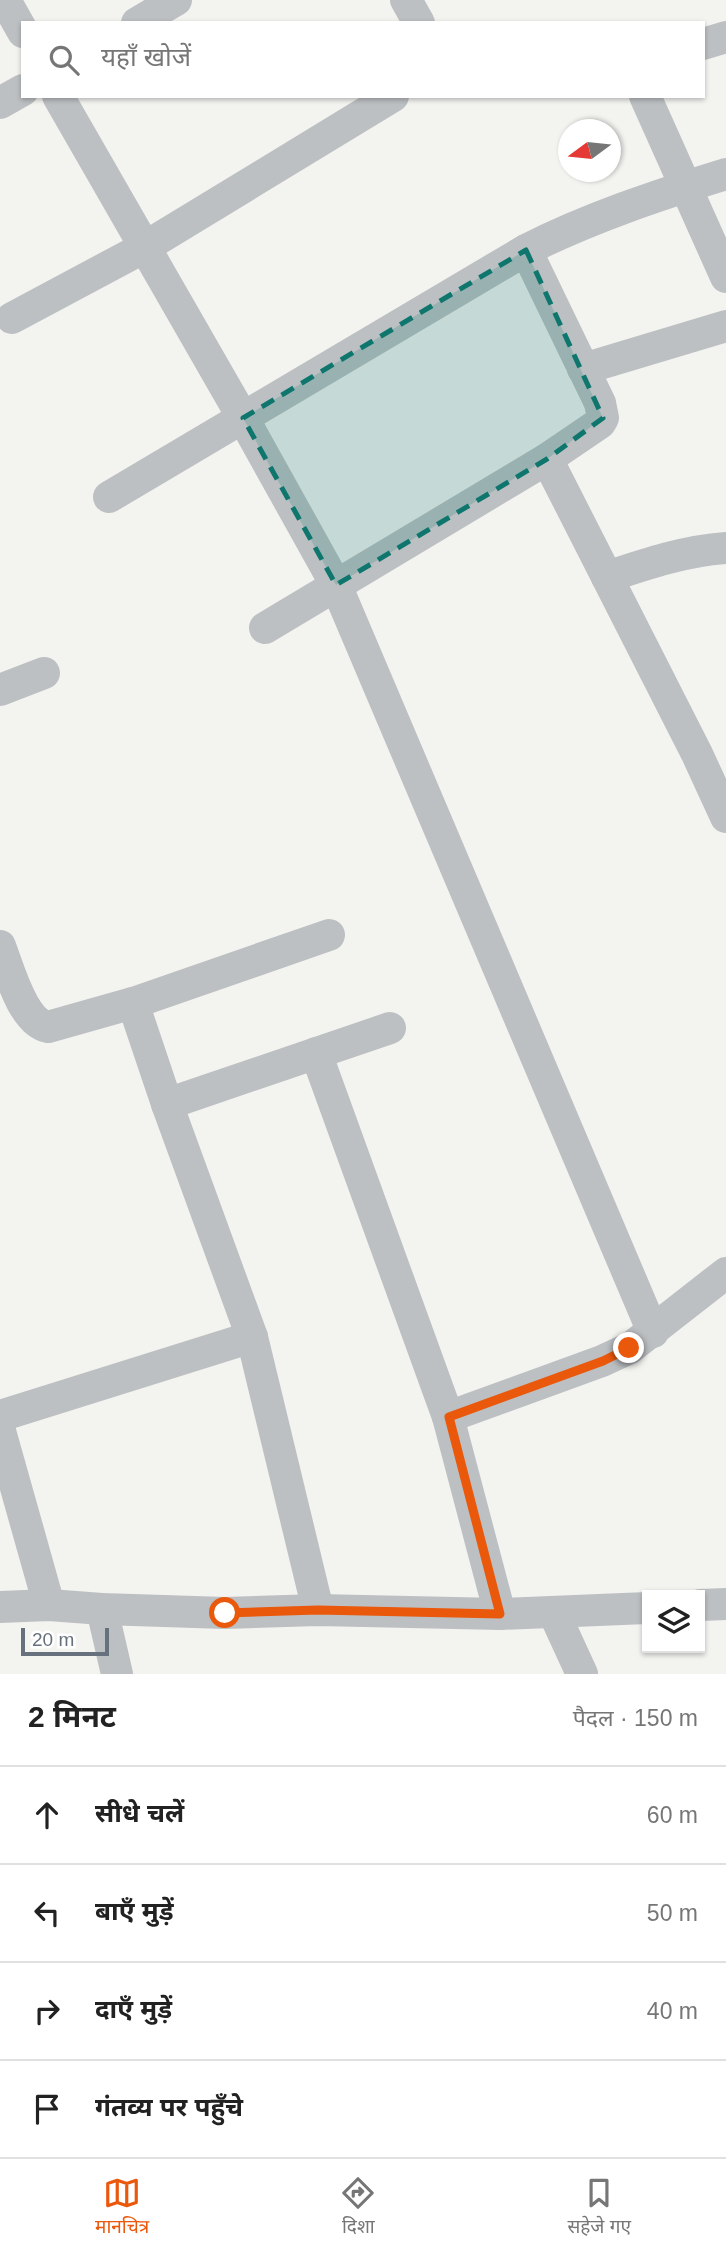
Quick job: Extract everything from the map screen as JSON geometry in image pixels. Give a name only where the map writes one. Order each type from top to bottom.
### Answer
[{"type":"street","points":[[5,0],[21,28]]},
{"type":"street","points":[[140,21],[176,0]]},
{"type":"street","points":[[406,0],[418,21]]},
{"type":"street","points":[[705,43],[726,37]]},
{"type":"street","points":[[0,103],[21,91]]},
{"type":"street","points":[[59,98],[336,585],[653,1332]]},
{"type":"street","points":[[12,318],[145,247],[390,98]]},
{"type":"street","points":[[646,98],[726,277]]},
{"type":"street","points":[[110,497],[526,250],[550,238],[726,174]]},
{"type":"street","points":[[265,628],[547,459],[596,428],[603,418],[600,403],[526,250]]},
{"type":"street","points":[[583,369],[726,326]]},
{"type":"street","points":[[547,459],[697,754],[726,817]]},
{"type":"street","points":[[607,577],[699,550],[726,548]]},
{"type":"street","points":[[0,691],[44,673]]},
{"type":"street","points":[[0,946],[33,1021],[40,1025],[57,1025],[133,1003],[329,935]]},
{"type":"street","points":[[133,1003],[252,1337],[318,1610]]},
{"type":"street","points":[[167,1104],[390,1028]]},
{"type":"street","points":[[316,1053],[449,1417],[500,1614]]},
{"type":"street","points":[[449,1417],[603,1361],[629,1348],[726,1273]]},
{"type":"street","points":[[0,1416],[252,1337]]},
{"type":"street","points":[[0,1430],[49,1605]]},
{"type":"street","points":[[705,1605],[726,1604]]},
{"type":"street","points":[[0,1607],[49,1605],[225,1613],[318,1610],[500,1614],[642,1608]]},
{"type":"street","points":[[102,1609],[117,1674]]},
{"type":"street","points":[[554,1613],[582,1674]]},
{"type":"highlighted area","points":[[526,250],[603,418],[547,459],[336,585],[243,418]]},
{"type":"route","points":[[225,1613],[318,1610],[500,1614],[449,1417],[603,1361],[629,1348]]}]
